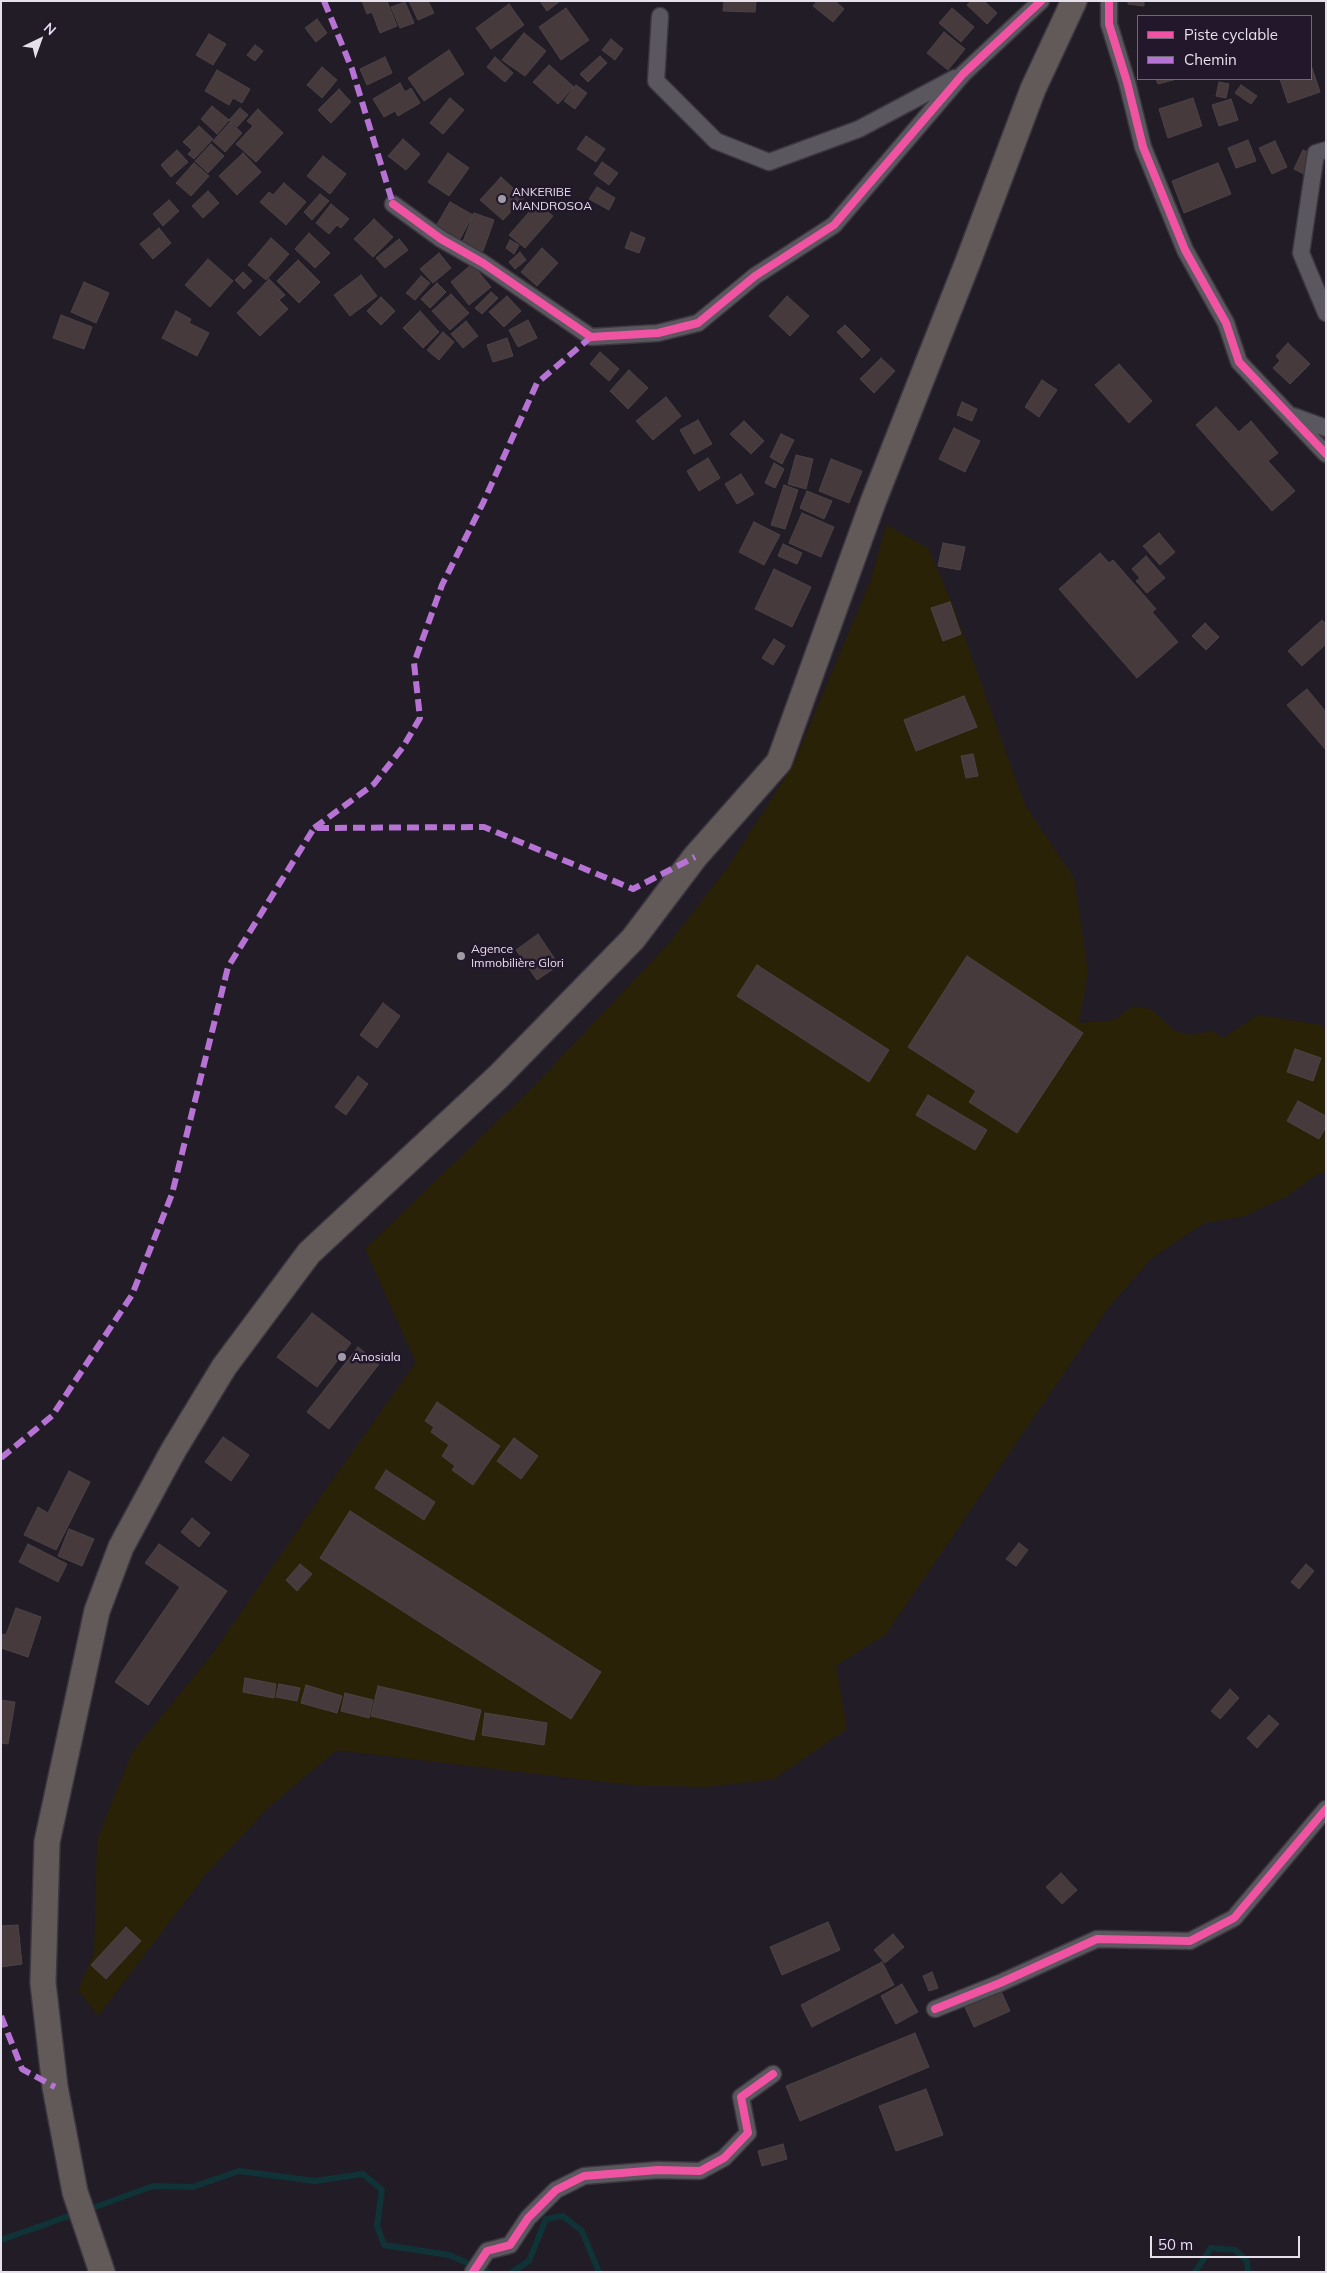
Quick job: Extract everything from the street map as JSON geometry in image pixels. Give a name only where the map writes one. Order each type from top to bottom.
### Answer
[{"type":"main road","points":[[102,2272],[75,2192],[55,2086],[43,1982],[47,1842],[96,1611],[121,1547],[172,1451],[224,1367],[309,1253],[498,1077],[634,939],[695,857],[779,762],[873,502],[969,259],[1033,89],[1074,1]]},
{"type":"street","points":[[393,204],[441,239],[483,263],[591,337],[658,333],[698,323],[755,276],[834,225],[963,74],[1041,1]]},
{"type":"street","points":[[1109,1],[1109,24],[1127,82],[1143,147],[1185,250],[1226,323],[1239,362],[1326,454]]},
{"type":"street","points":[[660,16],[656,81],[716,141],[769,162],[859,129],[963,74]]},
{"type":"street","points":[[1326,150],[1316,153],[1301,253],[1326,313]]},
{"type":"street","points":[[1288,414],[1326,428]]},
{"type":"street","points":[[935,2009],[1000,1983],[1097,1939],[1190,1942],[1234,1918],[1326,1809]]},
{"type":"street","points":[[473,2272],[488,2251],[510,2245],[528,2218],[556,2190],[584,2176],[658,2170],[700,2170],[724,2158],[748,2133],[741,2097],[773,2074]]},
{"type":"sand","points":[[886,525],[928,548],[953,605],[1025,805],[1074,878],[1088,971],[1079,1023],[1114,1020],[1133,1006],[1151,1009],[1175,1031],[1190,1035],[1212,1031],[1223,1038],[1258,1015],[1321,1025],[1326,1028],[1326,1171],[1318,1174],[1287,1196],[1245,1216],[1204,1223],[1151,1259],[1109,1307],[886,1634],[836,1666],[847,1729],[774,1779],[707,1787],[633,1785],[337,1750],[269,1807],[206,1874],[98,2016],[78,1990],[94,1953],[97,1840],[132,1752],[211,1656],[416,1362],[365,1249],[536,1084],[670,942],[728,867],[793,765],[870,582]]},
{"type":"building","points":[[362,1],[387,1],[397,26],[380,33],[372,12],[367,14]]},
{"type":"building","points":[[409,1],[428,1],[434,13],[418,20]]},
{"type":"building","points":[[540,1],[560,1],[547,11]]},
{"type":"building","points":[[724,1],[756,1],[755,12],[723,11]]},
{"type":"building","points":[[817,1],[835,1],[844,9],[833,22],[813,6]]},
{"type":"building","points":[[971,1],[984,1],[997,13],[987,24],[967,5]]},
{"type":"building","points":[[1128,1],[1144,1],[1144,6],[1128,4]]},
{"type":"building","points":[[405,2],[414,23],[400,28],[391,7]]},
{"type":"building","points":[[509,4],[524,25],[491,49],[476,28]]},
{"type":"building","points":[[566,8],[589,40],[561,60],[539,27]]},
{"type":"building","points":[[952,8],[974,27],[961,42],[939,23]]},
{"type":"building","points":[[317,19],[327,33],[316,42],[305,28]]},
{"type":"building","points":[[944,32],[965,49],[948,70],[927,53]]},
{"type":"building","points":[[524,33],[546,51],[525,76],[502,60]]},
{"type":"building","points":[[209,34],[226,44],[213,65],[196,55]]},
{"type":"building","points":[[611,39],[623,49],[615,60],[602,50]]},
{"type":"building","points":[[255,45],[263,51],[255,61],[247,55]]},
{"type":"building","points":[[449,50],[464,74],[424,101],[408,78]]},
{"type":"building","points":[[600,56],[607,63],[588,82],[580,74]]},
{"type":"building","points":[[385,57],[392,73],[367,85],[360,69]]},
{"type":"building","points":[[495,57],[513,73],[505,82],[487,67]]},
{"type":"building","points":[[549,65],[574,87],[558,104],[533,82]]},
{"type":"building","points":[[322,67],[337,80],[322,98],[307,85]]},
{"type":"building","points":[[1312,68],[1320,92],[1288,103],[1280,80],[1312,80]]},
{"type":"building","points":[[217,70],[250,89],[242,103],[233,98],[229,105],[205,91]]},
{"type":"building","points":[[1156,80],[1173,80],[1158,84]]},
{"type":"building","points":[[1219,82],[1229,84],[1226,98],[1216,96]]},
{"type":"building","points":[[400,83],[405,92],[411,88],[420,103],[398,116],[395,111],[384,117],[373,99]]},
{"type":"building","points":[[576,85],[587,93],[575,109],[564,101]]},
{"type":"building","points":[[1241,85],[1257,96],[1251,104],[1235,93]]},
{"type":"building","points":[[339,89],[351,102],[331,123],[318,110]]},
{"type":"building","points":[[450,98],[464,110],[443,134],[430,123]]},
{"type":"building","points":[[1193,98],[1202,126],[1168,138],[1159,109]]},
{"type":"building","points":[[1231,99],[1238,120],[1219,126],[1212,105]]},
{"type":"building","points":[[212,106],[229,120],[217,134],[201,119]]},
{"type":"building","points":[[240,108],[248,115],[237,127],[229,120]]},
{"type":"building","points":[[258,109],[283,133],[256,162],[236,144],[253,126],[247,121]]},
{"type":"building","points":[[230,122],[242,133],[225,152],[213,141]]},
{"type":"building","points":[[199,126],[213,139],[194,159],[188,154],[192,150],[183,142]]},
{"type":"building","points":[[586,136],[605,149],[596,162],[577,149]]},
{"type":"building","points":[[403,139],[420,154],[406,170],[388,156]]},
{"type":"building","points":[[1248,140],[1256,161],[1236,168],[1228,148]]},
{"type":"building","points":[[1275,141],[1287,167],[1272,174],[1259,148]]},
{"type":"building","points":[[211,144],[224,156],[208,173],[195,161]]},
{"type":"building","points":[[177,150],[188,162],[171,177],[161,165]]},
{"type":"building","points":[[1303,150],[1313,154],[1304,174],[1294,169]]},
{"type":"building","points":[[243,153],[261,172],[237,195],[219,176]]},
{"type":"building","points":[[448,153],[469,168],[449,196],[428,182]]},
{"type":"building","points":[[323,156],[346,174],[330,194],[307,176]]},
{"type":"building","points":[[602,162],[618,173],[609,185],[594,174]]},
{"type":"building","points":[[194,163],[209,176],[191,196],[176,183]]},
{"type":"building","points":[[1218,163],[1231,194],[1184,213],[1172,181]]},
{"type":"building","name":"ANKERIBE MANDROSOA","points":[[501,177],[524,198],[503,220],[480,200]]},
{"type":"building","points":[[284,183],[306,202],[286,225],[260,202],[269,192],[273,195]]},
{"type":"building","points":[[597,187],[615,198],[609,210],[589,199]]},
{"type":"building","points":[[208,191],[219,203],[203,218],[192,206]]},
{"type":"building","points":[[320,194],[329,201],[312,220],[304,212]]},
{"type":"building","points":[[169,200],[179,211],[163,226],[153,214]]},
{"type":"building","points":[[450,202],[473,215],[460,239],[436,226]]},
{"type":"building","points":[[537,203],[553,216],[525,248],[509,235]]},
{"type":"building","points":[[331,204],[349,219],[341,228],[337,225],[329,234],[316,223]]},
{"type":"building","points":[[474,213],[494,220],[483,251],[462,244]]},
{"type":"building","points":[[374,219],[393,237],[373,257],[354,239]]},
{"type":"building","points":[[159,228],[171,243],[153,259],[140,244]]},
{"type":"building","points":[[631,232],[645,238],[639,253],[625,248]]},
{"type":"building","points":[[309,233],[330,253],[315,268],[295,249]]},
{"type":"building","points":[[271,238],[289,254],[266,280],[248,265]]},
{"type":"building","points":[[399,239],[408,250],[385,268],[376,258]]},
{"type":"building","points":[[510,240],[519,245],[514,254],[506,248]]},
{"type":"building","points":[[542,248],[558,263],[537,286],[521,272]]},
{"type":"building","points":[[520,252],[526,260],[515,269],[509,262]]},
{"type":"building","points":[[439,253],[451,268],[433,283],[420,269]]},
{"type":"building","points":[[208,259],[233,281],[210,307],[185,285]]},
{"type":"building","points":[[298,260],[320,282],[299,303],[277,281]]},
{"type":"building","points":[[472,264],[491,287],[469,305],[451,282]]},
{"type":"building","points":[[243,272],[252,281],[244,289],[235,280]]},
{"type":"building","points":[[361,275],[377,296],[350,316],[334,295]]},
{"type":"building","points":[[421,276],[430,283],[415,300],[406,293]]},
{"type":"building","points":[[269,279],[285,295],[279,300],[288,309],[260,336],[237,313]]},
{"type":"building","points":[[84,282],[109,293],[96,323],[71,312]]},
{"type":"building","points":[[437,283],[446,292],[430,308],[421,299]]},
{"type":"building","points":[[491,292],[498,298],[482,314],[475,308]]},
{"type":"building","points":[[451,294],[469,313],[450,330],[432,311]]},
{"type":"building","points":[[507,296],[521,311],[504,327],[489,312]]},
{"type":"building","points":[[787,296],[809,316],[790,336],[769,316]]},
{"type":"building","points":[[381,297],[395,311],[381,325],[367,311]]},
{"type":"building","points":[[176,311],[191,319],[189,323],[209,333],[197,356],[162,338]]},
{"type":"building","points":[[420,311],[439,332],[423,348],[403,328]]},
{"type":"building","points":[[61,315],[92,327],[84,349],[53,338]]},
{"type":"building","points":[[528,320],[537,338],[518,347],[509,330]]},
{"type":"building","points":[[466,321],[478,336],[463,348],[451,334]]},
{"type":"building","points":[[845,325],[870,350],[862,358],[837,332]]},
{"type":"building","points":[[443,332],[454,342],[439,360],[427,350]]},
{"type":"building","points":[[507,338],[513,356],[493,362],[487,345]]},
{"type":"building","points":[[1288,343],[1310,364],[1290,384],[1273,368],[1280,361],[1276,356]]},
{"type":"building","points":[[600,352],[619,369],[609,381],[590,364]]},
{"type":"building","points":[[881,358],[895,371],[874,393],[860,379]]},
{"type":"building","points":[[1119,364],[1152,401],[1129,423],[1095,385]]},
{"type":"building","points":[[629,370],[648,388],[628,409],[610,391]]},
{"type":"building","points":[[1042,380],[1057,390],[1039,417],[1025,407]]},
{"type":"building","points":[[666,397],[681,416],[653,440],[636,421]]},
{"type":"building","points":[[962,402],[977,409],[972,421],[957,415]]},
{"type":"building","points":[[1216,407],[1239,432],[1251,421],[1278,453],[1268,461],[1295,491],[1272,511],[1196,425]]},
{"type":"building","points":[[698,420],[712,444],[694,454],[680,430]]},
{"type":"building","points":[[744,421],[764,441],[751,454],[730,434]]},
{"type":"building","points":[[954,428],[980,441],[965,472],[939,459]]},
{"type":"building","points":[[781,434],[794,440],[782,464],[770,457]]},
{"type":"building","points":[[796,455],[813,459],[806,489],[788,484]]},
{"type":"building","points":[[708,458],[720,478],[699,491],[687,471]]},
{"type":"building","points":[[831,459],[862,471],[849,503],[819,491]]},
{"type":"building","points":[[774,463],[784,469],[775,488],[765,483]]},
{"type":"building","points":[[741,474],[754,494],[737,504],[725,484]]},
{"type":"building","points":[[784,485],[798,490],[785,529],[771,525]]},
{"type":"building","points":[[807,491],[832,501],[824,519],[800,508]]},
{"type":"building","points":[[802,513],[834,527],[821,557],[789,543]]},
{"type":"building","points":[[754,522],[780,535],[764,565],[739,552]]},
{"type":"building","points":[[1159,533],[1175,552],[1160,565],[1143,546]]},
{"type":"building","points":[[943,543],[965,547],[960,570],[938,566]]},
{"type":"building","points":[[783,544],[802,553],[797,564],[778,556]]},
{"type":"building","points":[[1100,553],[1109,563],[1113,560],[1156,609],[1152,612],[1178,642],[1137,678],[1059,589]]},
{"type":"building","points":[[1146,556],[1165,578],[1147,593],[1136,581],[1140,578],[1132,569]]},
{"type":"building","points":[[774,569],[811,587],[792,627],[755,609]]},
{"type":"building","points":[[950,602],[961,634],[943,641],[931,608]]},
{"type":"building","points":[[1322,620],[1326,624],[1326,644],[1302,666],[1288,651]]},
{"type":"building","points":[[1205,623],[1219,637],[1206,650],[1192,636]]},
{"type":"building","points":[[774,639],[785,646],[773,665],[762,658]]},
{"type":"building","points":[[1307,689],[1326,712],[1326,750],[1287,705]]},
{"type":"building","points":[[964,696],[977,727],[916,751],[904,720]]},
{"type":"building","points":[[973,754],[978,776],[966,778],[961,756]]},
{"type":"building","points":[[538,934],[559,965],[537,980],[516,950]]},
{"type":"building","points":[[967,956],[1083,1033],[1017,1133],[969,1102],[976,1091],[908,1047]]},
{"type":"building","points":[[757,965],[889,1050],[869,1082],[737,996]]},
{"type":"building","points":[[383,1003],[400,1016],[377,1048],[360,1035]]},
{"type":"building","points":[[1295,1049],[1321,1058],[1313,1081],[1287,1072]]},
{"type":"building","points":[[358,1076],[368,1084],[346,1115],[335,1107]]},
{"type":"building","points":[[928,1095],[987,1130],[975,1150],[916,1115]]},
{"type":"building","points":[[1298,1101],[1326,1116],[1326,1127],[1319,1139],[1287,1121]]},
{"type":"building","points":[[312,1313],[351,1343],[317,1387],[277,1357]]},
{"type":"building","points":[[358,1347],[379,1364],[329,1429],[307,1412]]},
{"type":"building","points":[[437,1402],[500,1446],[473,1485],[452,1470],[455,1466],[442,1456],[449,1445],[431,1432],[434,1427],[425,1421]]},
{"type":"building","points":[[223,1437],[249,1455],[231,1481],[205,1462]]},
{"type":"building","points":[[514,1438],[538,1456],[521,1479],[497,1461]]},
{"type":"building","points":[[386,1470],[435,1502],[424,1520],[375,1488]]},
{"type":"building","points":[[69,1471],[90,1482],[56,1550],[24,1535],[38,1507],[48,1513]]},
{"type":"building","points":[[350,1511],[601,1672],[571,1719],[320,1558]]},
{"type":"building","points":[[192,1518],[210,1533],[199,1547],[181,1532]]},
{"type":"building","points":[[69,1529],[94,1539],[82,1566],[58,1556]]},
{"type":"building","points":[[1019,1543],[1028,1550],[1016,1566],[1006,1559]]},
{"type":"building","points":[[28,1544],[67,1564],[58,1582],[19,1562]]},
{"type":"building","points":[[159,1544],[227,1591],[148,1705],[115,1682],[180,1587],[145,1563]]},
{"type":"building","points":[[300,1564],[312,1574],[297,1591],[286,1580]]},
{"type":"building","points":[[1306,1564],[1314,1571],[1299,1589],[1291,1582]]},
{"type":"building","points":[[16,1608],[41,1617],[28,1657],[1,1648],[3,1634],[6,1635]]},
{"type":"building","points":[[245,1678],[276,1684],[274,1698],[243,1692]]},
{"type":"building","points":[[279,1684],[300,1688],[297,1701],[276,1697]]},
{"type":"building","points":[[306,1685],[342,1696],[337,1713],[301,1703]]},
{"type":"building","points":[[378,1686],[481,1710],[474,1740],[371,1716]]},
{"type":"building","points":[[1230,1689],[1239,1698],[1220,1719],[1211,1711]]},
{"type":"building","points":[[345,1693],[373,1700],[369,1718],[341,1711]]},
{"type":"building","points":[[1,1700],[15,1702],[8,1744],[1,1743]]},
{"type":"building","points":[[485,1713],[547,1723],[544,1745],[482,1735]]},
{"type":"building","points":[[1269,1715],[1279,1724],[1257,1748],[1247,1738]]},
{"type":"building","points":[[1061,1873],[1077,1890],[1062,1904],[1046,1887]]},
{"type":"building","points":[[828,1922],[840,1950],[782,1975],[770,1947]]},
{"type":"building","points":[[18,1925],[22,1964],[1,1967],[1,1926]]},
{"type":"building","points":[[126,1927],[141,1941],[106,1979],[91,1965]]},
{"type":"building","points":[[893,1934],[904,1947],[885,1963],[874,1950]]},
{"type":"building","points":[[882,1962],[894,1985],[812,2027],[801,2005]]},
{"type":"building","points":[[932,1972],[938,1988],[929,1991],[923,1976]]},
{"type":"building","points":[[902,1984],[918,2012],[896,2024],[881,1996]]},
{"type":"building","points":[[1000,1989],[1010,2011],[974,2027],[964,2005]]},
{"type":"building","points":[[915,2033],[929,2067],[800,2121],[786,2086]]},
{"type":"building","points":[[926,2089],[943,2135],[896,2151],[879,2106]]},
{"type":"building","points":[[783,2144],[787,2159],[762,2166],[758,2151]]},
{"type":"waterway","points":[[87,2210],[153,2186],[193,2187],[239,2171],[315,2181],[363,2174],[382,2190],[377,2226],[384,2245],[449,2255],[488,2272]]},
{"type":"waterway","points":[[1,2240],[77,2213]]},
{"type":"waterway","points":[[512,2272],[529,2261],[546,2219],[563,2216],[582,2231],[599,2272]]},
{"type":"waterway","points":[[1195,2272],[1211,2248],[1235,2250],[1247,2261],[1248,2272]]},
{"type":"marked path","points":[[324,1],[352,69],[393,204]]},
{"type":"marked path","points":[[314,828],[374,784],[403,747],[420,718],[414,663],[442,585],[483,503],[537,383],[591,337]]},
{"type":"marked path","points":[[1,1458],[52,1416],[132,1295],[172,1194],[228,967],[314,828],[484,827],[633,889],[695,857]]},
{"type":"marked path","points":[[1,2016],[22,2069],[55,2087]]},
{"type":"cycle path","points":[[393,204],[441,239],[483,263],[591,337],[658,333],[698,323],[755,276],[834,225],[963,74],[1041,1]]},
{"type":"cycle path","points":[[1109,1],[1109,24],[1127,82],[1143,147],[1185,250],[1226,323],[1239,362],[1326,454]]},
{"type":"cycle path","points":[[935,2009],[1000,1983],[1097,1939],[1190,1941],[1234,1918],[1326,1809]]},
{"type":"cycle path","points":[[473,2272],[487,2251],[510,2245],[528,2218],[556,2190],[584,2176],[658,2170],[700,2171],[724,2158],[748,2133],[741,2097],[773,2074]]},
{"type":"place","name":"ANKERIBE MANDROSOA","points":[[502,199]]},
{"type":"place","name":"Agence Immobilière Glori","points":[[461,956]]},
{"type":"place","name":"Anosiala","points":[[342,1357]]}]
